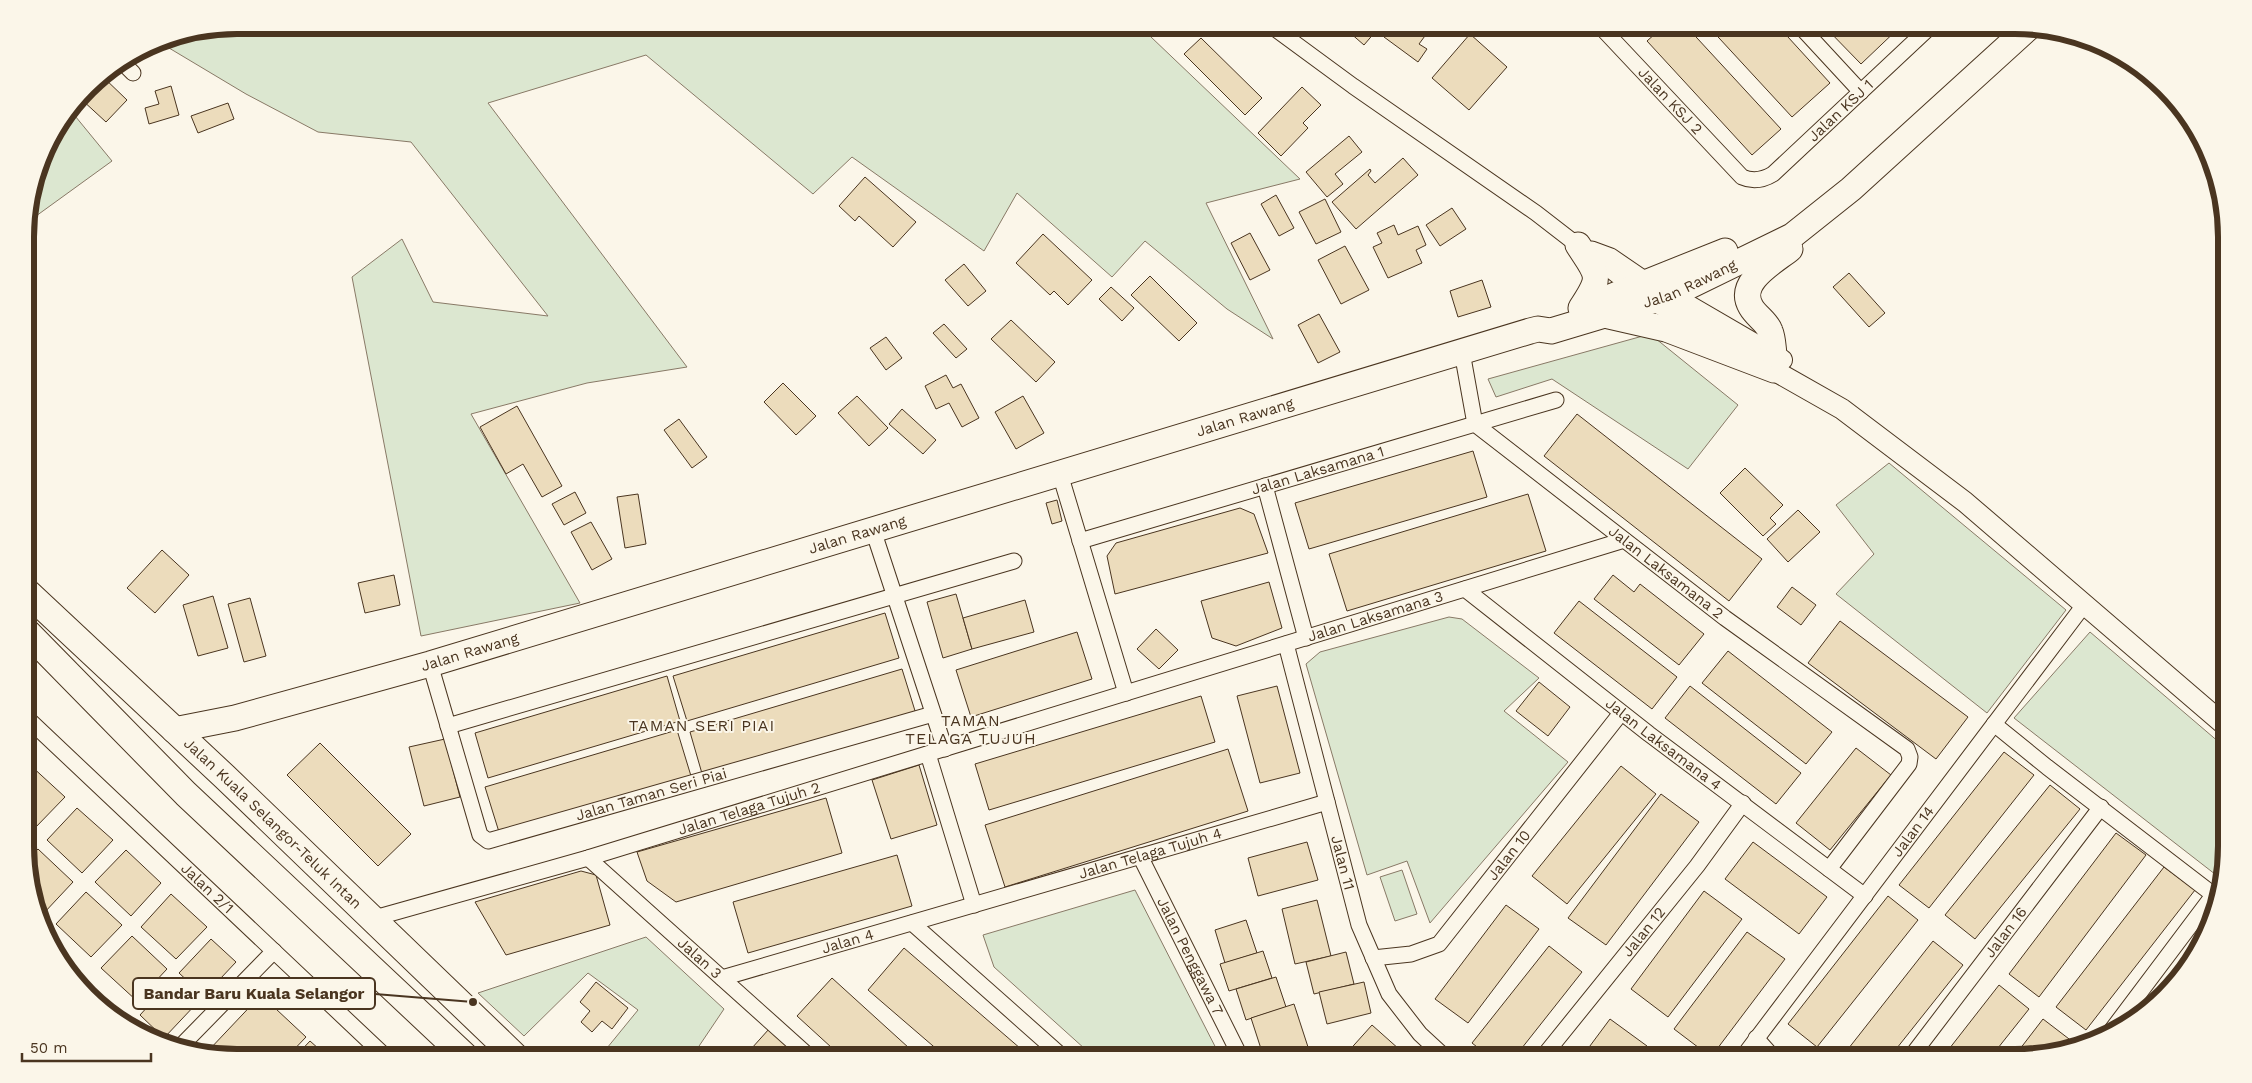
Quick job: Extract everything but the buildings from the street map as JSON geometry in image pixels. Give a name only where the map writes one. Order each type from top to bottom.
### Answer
[{"type":"highway","name":"Jalan Kuala Selangor-Teluk Intan","points":[[34,599],[507,1049]]},
{"type":"highway","points":[[34,639],[63,666],[186,794],[458,1049]]},
{"type":"highway","points":[[63,666],[135,722],[152,729],[174,730],[173,745],[177,758],[193,780],[238,824],[290,890]]},
{"type":"main road","name":"Jalan Rawang","points":[[174,730],[235,718],[430,664],[1538,329],[1551,331],[1606,316],[1708,259],[1797,218],[1830,206],[2019,34]]},
{"type":"main road","points":[[1606,316],[1666,329],[1774,362],[1770,331],[1751,307],[1748,298],[1749,289],[1753,280],[1761,272],[1822,223],[1830,206]]},
{"type":"main road","points":[[1578,245],[1595,273],[1596,286],[1581,308]]},
{"type":"main road","name":"Jalan Rawang","points":[[1538,329],[1548,319],[1581,308],[1651,292]]},
{"type":"street","points":[[1283,34],[1578,245],[1651,292],[1774,362],[1835,405],[1965,502],[2218,719]]},
{"type":"street","name":"Jalan KSJ 2","points":[[1607,34],[1742,177]]},
{"type":"street","points":[[1807,34],[1861,92]]},
{"type":"street","name":"Jalan KSJ 1","points":[[1742,177],[1749,180],[1758,180],[1766,179],[1773,174],[1922,34]]},
{"type":"street","points":[[1462,352],[1476,424]]},
{"type":"street","name":"Jalan Laksamana 1","points":[[1080,541],[1556,400]]},
{"type":"street","name":"Jalan Laksamana 2","points":[[1476,424],[1725,618],[1904,746],[1910,753],[1909,764],[1829,869]]},
{"type":"street","points":[[1060,474],[1126,693]]},
{"type":"street","points":[[1265,486],[1306,638]]},
{"type":"street","points":[[873,530],[945,749]]},
{"type":"street","name":"Jalan Laksamana 3","points":[[1126,693],[1624,540]]},
{"type":"street","points":[[448,726],[1014,561]]},
{"type":"street","name":"Jalan Laksamana 4","points":[[1465,589],[1621,713],[1865,896]]},
{"type":"street","name":"Jalan 14","points":[[1748,1049],[2084,605]]},
{"type":"street","name":"Jalan 11","points":[[1286,644],[1359,925],[1389,994],[1420,1034],[1436,1049]]},
{"type":"street","name":"Jalan Taman Seri Piai","points":[[430,664],[480,835],[488,841],[933,714]]},
{"type":"street","name":"Jalan Telaga Tujuh 2","points":[[370,919],[588,858],[1126,693]]},
{"type":"street","name":"Jalan 10","points":[[1373,958],[1411,954],[1439,944],[1621,713]]},
{"type":"street","points":[[1994,724],[2047,767],[2101,806],[2212,893]]},
{"type":"street","name":"Jalan 2/1","points":[[34,726],[377,1049]]},
{"type":"street","points":[[928,754],[974,904]]},
{"type":"street","name":"Jalan Telaga Tujuh 4","points":[[974,904],[1327,802]]},
{"type":"street","name":"Jalan 12","points":[[1549,1049],[1697,866],[1743,803]]},
{"type":"street","name":"Jalan 16","points":[[1917,1049],[2101,806]]},
{"type":"street","name":"Jalan Penggawa 7","points":[[1140,856],[1236,1049]]},
{"type":"street","name":"Jalan 3","points":[[588,858],[801,1049]]},
{"type":"street","points":[[2119,1021],[2210,901]]},
{"type":"street","name":"Jalan 4","points":[[722,978],[974,904]]},
{"type":"street","points":[[912,922],[1054,1049]]},
{"type":"street","points":[[185,1042],[274,951]]},
{"type":"street","points":[[1756,1038],[1766,1049]]},
{"type":"green space","points":[[224,34],[1152,34],[1151,37],[1300,179],[1206,203],[1273,339],[1227,309],[1145,241],[1112,277],[1017,193],[984,251],[852,157],[813,194],[646,55],[488,103],[687,367],[587,383],[471,414],[580,603],[421,636],[352,277],[402,239],[433,302],[548,316],[411,142],[318,132],[246,94],[167,47],[210,35]]},
{"type":"green space","points":[[74,115],[112,161],[34,217],[41,184],[49,159],[61,135]]},
{"type":"green space","points":[[1650,334],[1738,405],[1688,469],[1552,379],[1496,397],[1488,379]]},
{"type":"green space","points":[[1889,463],[2066,610],[1987,713],[1836,594],[1874,554],[1836,505]]},
{"type":"green space","points":[[1449,617],[1462,619],[1539,678],[1504,711],[1568,762],[1430,923],[1407,861],[1367,875],[1306,664],[1320,652]]},
{"type":"green space","points":[[2090,632],[2218,741],[2216,875],[2014,718]]},
{"type":"green space","points":[[1402,870],[1417,914],[1395,921],[1380,877]]},
{"type":"green space","points":[[1135,890],[1216,1049],[1085,1049],[994,967],[983,935]]},
{"type":"green space","points":[[646,937],[724,1009],[697,1049],[608,1049],[607,1048],[638,1010],[588,973],[524,1036],[478,993]]},
{"type":"place","name":"Bandar Baru Kuala Selangor","points":[[473,1002]]},
{"type":"district","name":"TAMAN SERI PIAI","points":[[702,725]]},
{"type":"district","name":"TAMAN TELAGA TUJUH","points":[[971,729]]}]
